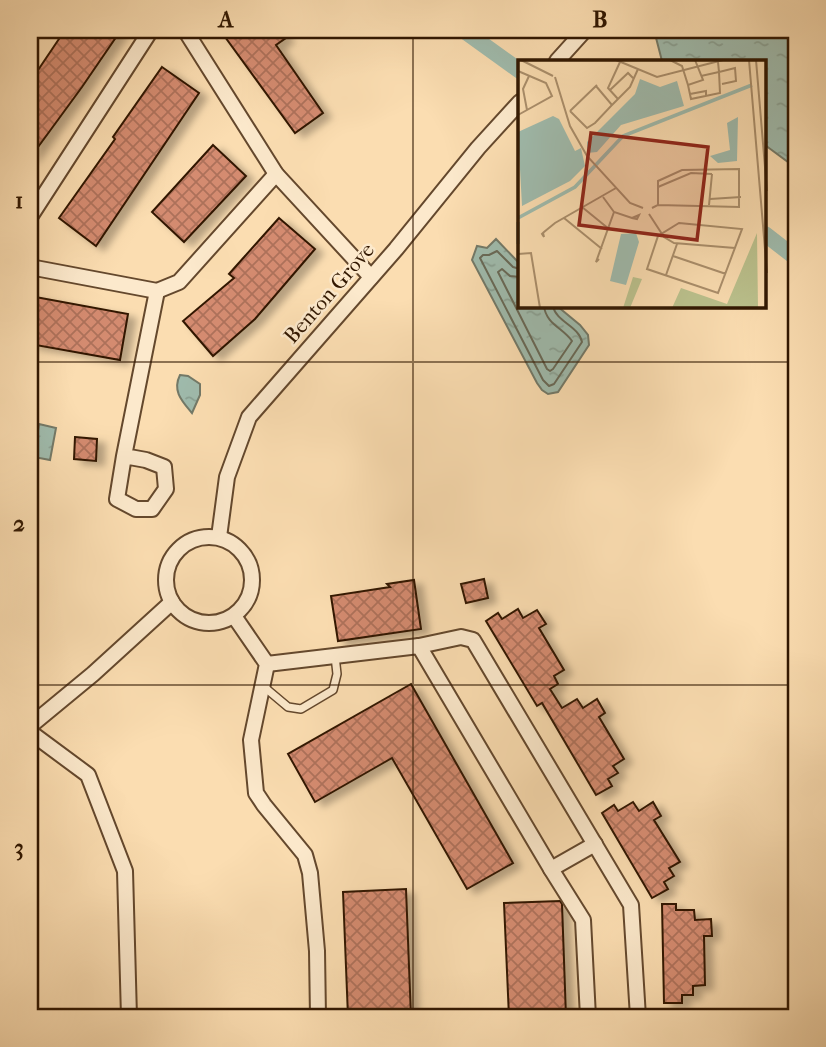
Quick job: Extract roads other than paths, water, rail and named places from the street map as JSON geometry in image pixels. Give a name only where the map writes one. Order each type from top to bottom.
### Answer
[{"type":"street","points":[[30,217],[151,30]]},
{"type":"street","points":[[185,30],[276,174],[371,277]]},
{"type":"street","points":[[557,60],[585,30]]},
{"type":"street","name":"Benton Grove","points":[[219,537],[227,477],[249,418],[518,104]]},
{"type":"street","points":[[30,267],[157,291],[179,282],[276,174]]},
{"type":"street","points":[[124,456],[157,291]]},
{"type":"street","points":[[204,536],[219,537],[232,542],[243,552],[250,564],[253,579],[251,593],[245,606],[222,622],[207,624],[193,621],[181,613],[172,602],[167,589],[166,574],[170,560],[179,549],[191,541],[204,536]]},
{"type":"street","points":[[30,726],[93,674],[172,602]]},
{"type":"street","points":[[234,616],[267,664],[251,740],[256,793],[305,855],[310,873],[317,951],[318,1017]]},
{"type":"street","points":[[267,664],[419,646],[461,637],[472,640],[631,905],[638,1017]]},
{"type":"street","points":[[419,646],[583,919],[588,1017]]},
{"type":"street","points":[[30,733],[88,775],[125,871],[129,1017]]},
{"type":"street","points":[[551,869],[595,844]]},
{"type":"lane","points":[[263,685],[288,707],[300,709],[333,690],[337,674],[335,656]]},
{"type":"water","points":[[654,30],[796,30],[796,168],[766,146],[766,60],[662,60]]},
{"type":"water","points":[[496,239],[518,262],[518,308],[559,308],[588,335],[589,345],[558,392],[548,394],[537,383],[472,260],[477,246],[487,248]]},
{"type":"water","points":[[180,375],[188,376],[200,384],[200,395],[192,413],[178,391]]},
{"type":"water","points":[[39,424],[56,428],[50,460],[34,457]]},
{"type":"waterway","points":[[463,30],[518,70]]},
{"type":"waterway","points":[[766,235],[796,258]]}]
